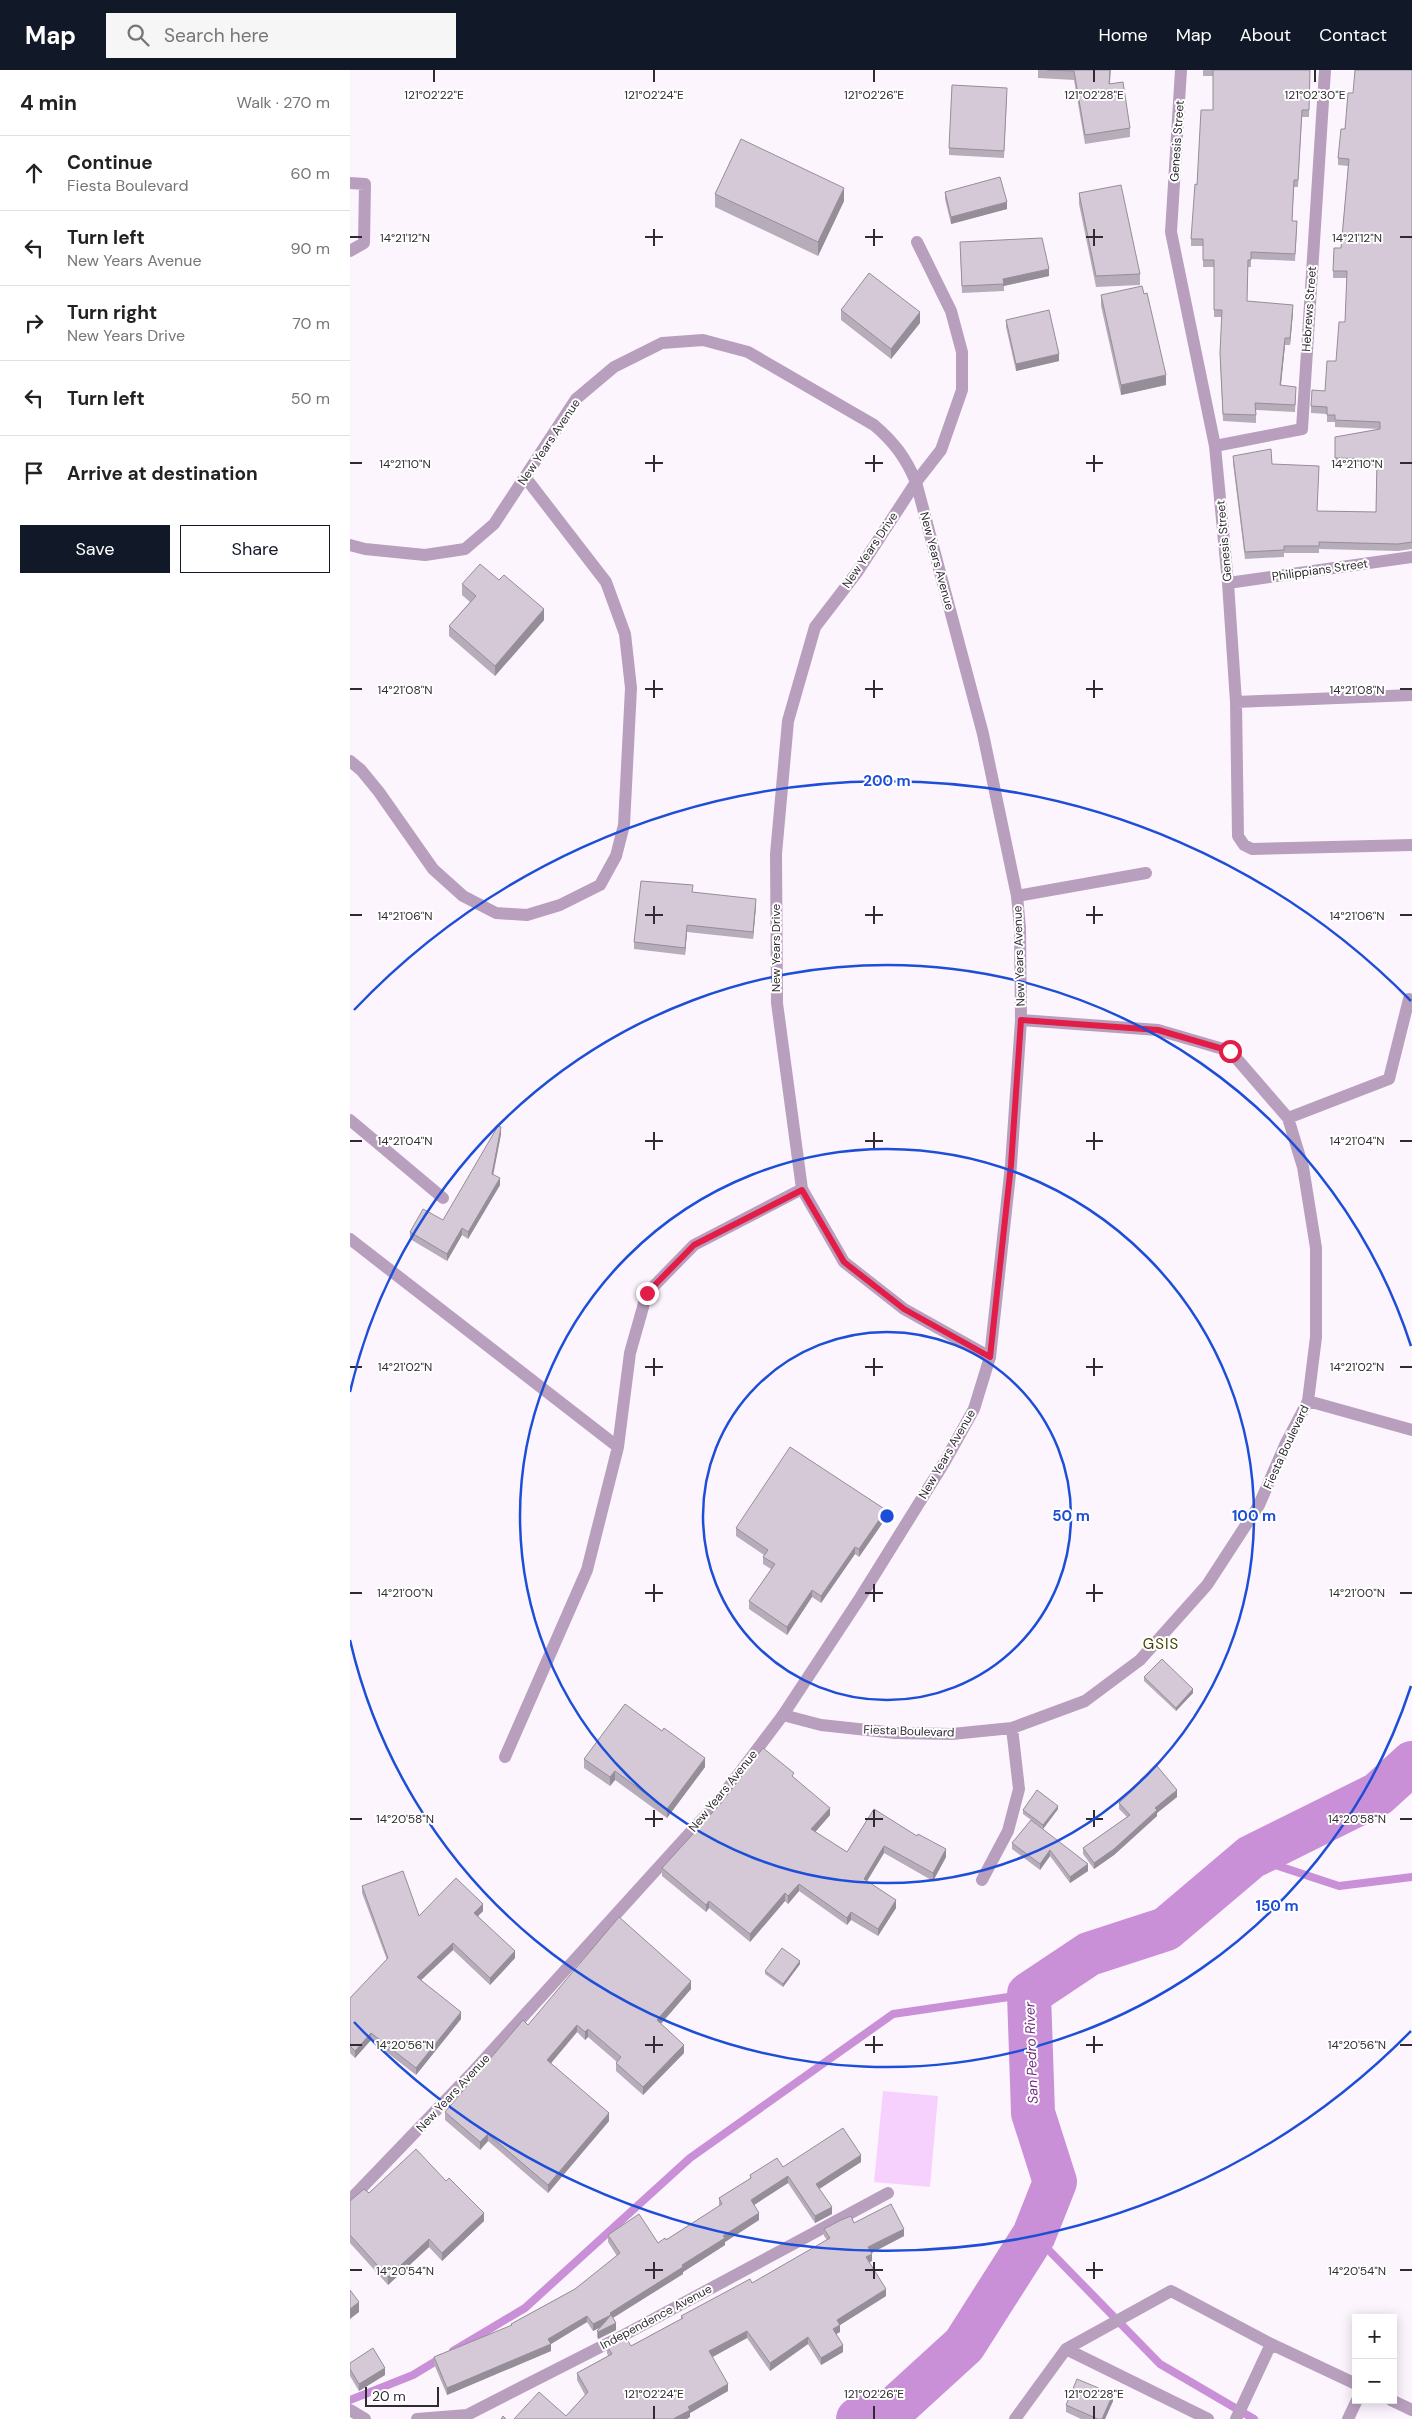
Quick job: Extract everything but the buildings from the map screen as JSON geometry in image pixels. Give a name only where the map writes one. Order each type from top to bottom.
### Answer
[{"type":"street","name":"Genesis Street","points":[[1181,70],[1171,232],[1214,446],[1228,583],[1236,702],[1238,836],[1244,846],[1252,849],[1412,845]]},
{"type":"street","name":"Hebrews Street","points":[[1214,446],[1302,429],[1325,70]]},
{"type":"street","points":[[350,183],[365,184],[364,243],[350,251]]},
{"type":"street","name":"New Years Drive","points":[[917,242],[951,311],[962,352],[962,390],[941,450],[916,482],[858,571],[815,627],[788,722],[776,854],[776,1003],[802,1190],[844,1262],[904,1309],[990,1357]]},
{"type":"street","name":"New Years Avenue","points":[[350,545],[365,549],[425,555],[464,550],[494,524],[576,399],[614,367],[662,343],[703,340],[748,352],[874,425],[892,440],[902,454],[916,482],[983,734],[1017,896],[1021,1020],[1011,1165],[990,1357],[974,1409],[944,1463],[860,1598],[783,1715],[716,1804],[470,2075],[350,2200]]},
{"type":"street","points":[[350,761],[362,770],[433,869],[463,896],[496,913],[527,915],[560,905],[600,884],[616,856],[624,825],[631,688],[625,634],[606,582],[525,477]]},
{"type":"street","name":"Philippians Street","points":[[1228,583],[1412,557]]},
{"type":"street","points":[[1236,702],[1412,695]]},
{"type":"street","points":[[1017,896],[1146,873]]},
{"type":"street","points":[[1288,1118],[1388,1079],[1409,999]]},
{"type":"street","name":"Fiesta Boulevard","points":[[783,1715],[821,1725],[895,1733],[952,1734],[1012,1728],[1085,1701],[1140,1660],[1207,1585],[1259,1505],[1286,1443],[1308,1401],[1316,1338],[1316,1248],[1303,1168],[1288,1118],[1230,1051],[1158,1030],[1021,1020]]},
{"type":"street","points":[[350,1120],[443,1198]]},
{"type":"street","points":[[505,1757],[587,1570],[618,1447],[630,1353],[647,1293],[694,1245],[802,1190]]},
{"type":"street","points":[[350,1239],[618,1447]]},
{"type":"street","points":[[1308,1401],[1412,1430]]},
{"type":"street","points":[[982,1880],[1008,1832],[1019,1789],[1012,1728]]},
{"type":"street","name":"Independence Avenue","points":[[417,2419],[467,2417],[888,2193]]},
{"type":"street","points":[[1015,2419],[1066,2350],[1170,2290],[1271,2344],[1352,2382]]},
{"type":"street","points":[[1236,2419],[1271,2344]]},
{"type":"street","points":[[1066,2350],[1208,2419]]},
{"type":"street","points":[[1397,2403],[1412,2410]]},
{"type":"street","points":[[1348,2419],[1355,2404]]},
{"type":"street","points":[[350,2410],[365,2419]]},
{"type":"shaded area","points":[[883,2091],[938,2096],[930,2187],[874,2182]]},
{"type":"waterway","name":"San Pedro River","points":[[858,2419],[895,2408],[964,2345],[1034,2235],[1055,2182],[1033,2113],[1029,1994],[1089,1954],[1166,1929],[1251,1857],[1378,1794],[1412,1763]]},
{"type":"waterway","points":[[1251,1857],[1339,1886],[1412,1877]]},
{"type":"waterway","points":[[453,2351],[525,2308],[690,2158],[893,2014],[1029,1994]]},
{"type":"waterway","points":[[1034,2235],[1160,2364],[1254,2419]]},
{"type":"waterway","points":[[350,2400],[413,2375],[441,2358]]},
{"type":"district","name":"GSIS","points":[[1161,1644]]},
{"type":"route","points":[[647,1293],[694,1245],[802,1190],[844,1262],[904,1309],[990,1357],[1011,1165],[1021,1020],[1158,1030],[1230,1051]]}]
